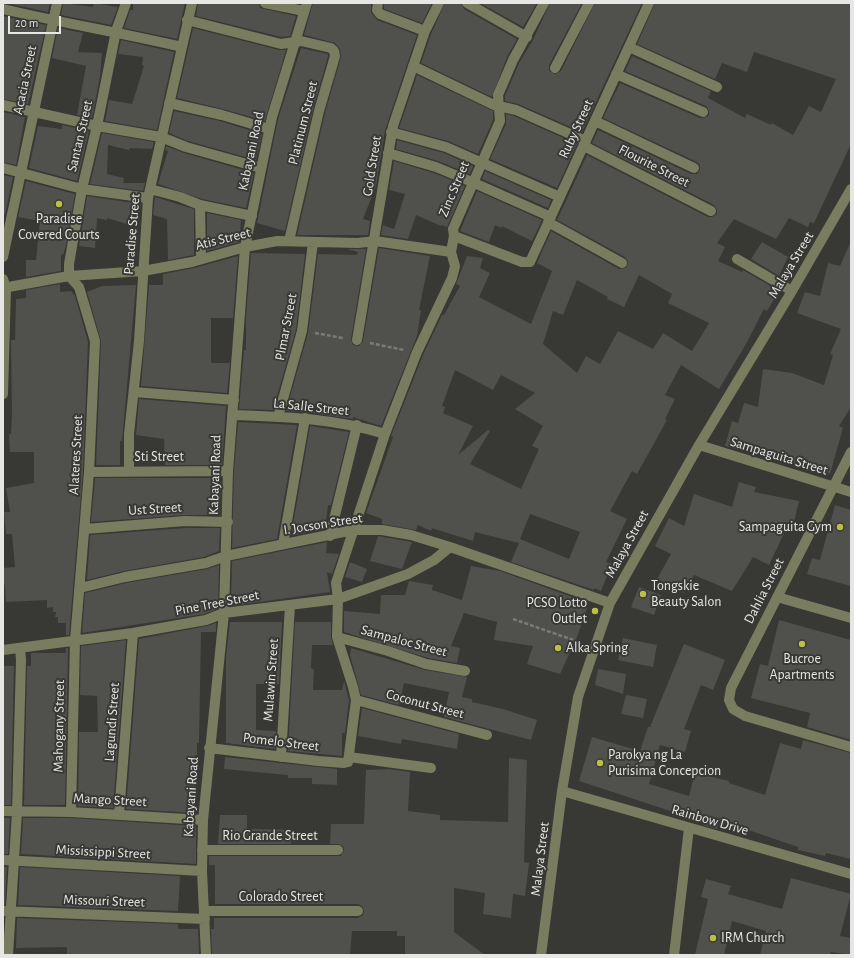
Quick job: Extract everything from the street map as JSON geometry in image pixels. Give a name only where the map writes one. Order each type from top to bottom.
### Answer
[{"type":"street","name":"Acacia Street","points":[[3,257],[52,20],[57,3]]},
{"type":"street","name":"Santan Street","points":[[69,276],[69,264],[82,189],[97,126],[116,32],[126,3]]},
{"type":"street","name":"Paradise Street","points":[[129,471],[129,434],[139,341],[149,194],[192,3]]},
{"type":"street","points":[[265,3],[305,7]]},
{"type":"street","points":[[378,3],[377,10],[380,14],[425,31]]},
{"type":"street","name":"Gold Street","points":[[357,340],[375,241],[391,132],[425,31],[439,3]]},
{"type":"street","points":[[468,3],[527,37]]},
{"type":"street","name":"Zinc Street","points":[[356,700],[337,637],[338,599],[336,583],[385,434],[417,352],[452,278],[455,266],[451,252],[454,236],[454,224],[500,121],[498,95],[513,60],[527,37],[544,3]]},
{"type":"street","points":[[555,68],[589,3]]},
{"type":"street","name":"Ruby Street","points":[[454,236],[526,263],[530,262],[629,47],[645,4]]},
{"type":"street","name":"Kabayani Road","points":[[206,955],[202,871],[202,820],[224,613],[228,522],[228,471],[245,247],[269,129],[305,7]]},
{"type":"street","points":[[3,9],[182,47]]},
{"type":"street","points":[[187,20],[281,44],[294,43]]},
{"type":"street","name":"Platinum Street","points":[[289,241],[319,111],[335,56],[334,51],[331,48],[301,42],[294,43]]},
{"type":"street","points":[[629,47],[717,87]]},
{"type":"street","name":"Flourite Street","points":[[413,66],[488,102],[516,110],[585,144],[711,211]]},
{"type":"street","points":[[616,74],[703,112]]},
{"type":"street","points":[[169,103],[222,115],[269,129]]},
{"type":"street","points":[[3,105],[97,126],[161,137],[186,147],[261,168]]},
{"type":"street","points":[[595,121],[694,168]]},
{"type":"street","points":[[391,132],[446,147],[560,197]]},
{"type":"street","points":[[388,153],[436,167],[472,182],[550,219],[622,263]]},
{"type":"street","points":[[3,168],[82,189],[180,197],[200,204],[252,216]]},
{"type":"street","name":"Malaya Street","points":[[541,955],[562,791],[578,697],[610,603],[698,445],[850,195]]},
{"type":"street","points":[[200,204],[201,259]]},
{"type":"street","name":"Atis Street","points":[[4,285],[69,276],[143,270],[201,259],[245,247],[277,241],[358,243],[375,241],[451,252]]},
{"type":"street","name":"Plmar Street","points":[[278,417],[302,331],[313,242]]},
{"type":"street","points":[[737,259],[792,291]]},
{"type":"street","name":"Alateres Street","points":[[69,276],[78,287],[96,341],[85,529],[75,640]]},
{"type":"street","points":[[3,394],[4,285]]},
{"type":"street","points":[[134,392],[234,400]]},
{"type":"street","name":"La Salle Street","points":[[232,415],[305,418],[357,425],[385,434]]},
{"type":"street","points":[[284,544],[305,418]]},
{"type":"street","points":[[330,536],[357,425]]},
{"type":"street","name":"Sampaguita Street","points":[[698,445],[851,492]]},
{"type":"street","name":"Dahlia Street","points":[[851,452],[729,692],[729,700],[733,709],[745,716],[851,747]]},
{"type":"street","name":"Sti Street","points":[[89,472],[228,471]]},
{"type":"street","name":"Ust Street","points":[[85,529],[185,521],[228,522]]},
{"type":"street","name":"I. Jocson Street","points":[[80,588],[125,577],[206,563],[226,556],[330,536],[353,530],[382,530],[412,535],[450,547],[610,603]]},
{"type":"street","name":"Pine Tree Street","points":[[3,650],[132,633],[213,619],[224,613],[338,599],[408,574],[434,560],[450,547]]},
{"type":"street","points":[[777,597],[851,618]]},
{"type":"street","name":"Mulawin Street","points":[[281,757],[290,605]]},
{"type":"street","name":"Lagundi Street","points":[[119,814],[132,633]]},
{"type":"street","name":"Sampaloc Street","points":[[337,637],[388,651],[426,664],[465,671]]},
{"type":"street","name":"Mahogany Street","points":[[71,812],[75,640]]},
{"type":"street","points":[[8,955],[6,912],[8,861],[16,812],[20,648]]},
{"type":"street","points":[[349,760],[356,700]]},
{"type":"street","name":"Coconut Street","points":[[356,700],[487,735]]},
{"type":"street","name":"Pomelo Street","points":[[209,748],[344,764],[349,760],[431,768]]},
{"type":"street","name":"Rainbow Drive","points":[[562,791],[851,874]]},
{"type":"street","name":"Mango Street","points":[[3,811],[119,814],[202,820]]},
{"type":"street","points":[[674,955],[689,828]]},
{"type":"street","name":"Rio Grande Street","points":[[202,850],[338,850]]},
{"type":"street","name":"Mississippi Street","points":[[8,861],[202,871]]},
{"type":"street","name":"Colorado Street","points":[[204,915],[358,911]]},
{"type":"street","name":"Missouri Street","points":[[6,912],[204,915]]},
{"type":"path","points":[[512,619],[595,648]]},
{"type":"building","points":[[6,3],[50,3],[48,12]]},
{"type":"building","points":[[63,3],[93,7],[94,3],[118,7],[111,25],[61,15]]},
{"type":"building","points":[[133,3],[185,3],[177,39],[124,28],[130,10],[133,10]]},
{"type":"building","points":[[198,3],[259,3],[260,8],[296,16],[290,36],[281,37],[196,16]]},
{"type":"building","points":[[313,3],[371,3],[371,12],[377,20],[417,35],[385,130],[376,186],[363,219],[370,221],[368,235],[297,235],[325,113],[341,57],[340,49],[335,43],[304,35]]},
{"type":"building","points":[[384,3],[432,3],[422,23],[384,9]]},
{"type":"building","points":[[445,3],[461,3],[464,9],[517,39],[507,57],[492,97],[421,63],[431,34]]},
{"type":"building","points":[[480,3],[537,3],[523,27]]},
{"type":"building","points":[[550,3],[582,3],[549,65],[549,71],[555,74],[561,71],[595,3],[642,3],[582,132],[518,104],[505,101],[505,96],[519,63],[533,40]]},
{"type":"building","points":[[655,3],[851,3],[851,144],[814,223],[810,222],[808,227],[789,218],[776,239],[734,219],[717,243],[725,247],[718,261],[742,272],[743,270],[774,288],[772,290],[778,293],[767,311],[764,309],[746,344],[719,389],[681,365],[665,395],[675,399],[665,419],[667,420],[637,474],[632,471],[610,511],[627,519],[606,562],[612,564],[601,591],[511,562],[519,543],[475,532],[473,541],[432,528],[431,531],[418,525],[416,530],[382,524],[382,519],[366,513],[393,437],[391,436],[423,355],[442,315],[444,315],[460,286],[456,284],[467,256],[483,258],[480,268],[490,273],[479,297],[531,324],[552,271],[537,263],[551,231],[619,269],[626,268],[628,262],[625,257],[557,220],[587,155],[708,217],[712,217],[717,214],[717,210],[714,205],[592,143],[598,130],[691,174],[697,174],[700,170],[700,165],[697,162],[603,118],[620,83],[700,118],[704,118],[709,115],[709,111],[706,106],[625,71],[632,56],[711,91],[708,98],[745,118],[747,114],[771,125],[772,123],[793,135],[809,106],[821,112],[836,79],[754,52],[747,72],[722,63],[715,79],[637,44]],"holes":[[[639,275],[672,294],[668,303],[709,323],[692,351],[663,333],[653,349],[618,331],[600,364],[586,356],[577,373],[543,344],[553,311],[563,315],[577,280],[608,297],[607,299],[624,307]],[[455,370],[493,390],[501,375],[535,393],[515,409],[543,426],[532,446],[539,449],[521,489],[470,464],[490,431],[488,430],[458,455],[473,426],[443,413],[445,407],[442,406]],[[530,514],[580,532],[569,559],[520,539]]]},
{"type":"building","points":[[3,16],[46,25],[28,104],[3,99]]},
{"type":"building","points":[[58,28],[83,33],[78,52],[102,53],[100,76],[92,118],[77,115],[86,66],[52,58]]},
{"type":"building","points":[[193,28],[279,50],[286,50],[265,121],[177,98]]},
{"type":"building","points":[[121,40],[174,52],[157,130],[105,121],[109,100],[132,104],[144,66],[142,65],[143,57],[118,54]]},
{"type":"building","points":[[301,48],[328,54],[328,56],[313,110],[285,231],[257,223],[278,119]]},
{"type":"building","points":[[417,75],[493,111],[493,120],[478,154],[448,141],[399,128]]},
{"type":"building","points":[[174,111],[220,121],[262,134],[256,160],[188,141],[169,133]]},
{"type":"building","points":[[3,112],[25,117],[16,165],[3,162]]},
{"type":"building","points":[[506,114],[514,116],[577,144],[557,188],[490,159],[506,124]]},
{"type":"building","points":[[62,125],[89,131],[77,181],[29,168],[38,126],[62,129]]},
{"type":"building","points":[[102,133],[154,142],[152,149],[130,148],[129,150],[108,145],[107,174],[124,178],[123,183],[145,183],[143,191],[90,184]]},
{"type":"building","points":[[397,140],[444,153],[473,166],[470,174],[438,161],[396,149]]},
{"type":"building","points":[[166,146],[184,153],[254,173],[246,208],[202,199],[158,184],[168,151],[165,150]]},
{"type":"building","points":[[394,161],[434,173],[465,186],[447,227],[441,226],[416,215],[408,239],[381,235],[383,225],[394,229],[405,194],[389,190]]},
{"type":"building","points":[[485,171],[551,200],[548,208],[482,179]]},
{"type":"building","points":[[3,175],[13,177],[5,214],[3,214]]},
{"type":"building","points":[[26,181],[75,194],[66,245],[63,255],[61,254],[61,271],[26,277],[26,260],[36,260],[40,221],[18,217]]},
{"type":"building","points":[[477,191],[542,220],[532,241],[502,226],[501,228],[495,225],[489,242],[460,231]]},
{"type":"building","points":[[87,196],[141,204],[137,227],[107,218],[107,220],[97,218],[95,248],[79,246]]},
{"type":"building","points":[[155,197],[194,209],[194,255],[168,260],[167,219],[153,215]]},
{"type":"building","points":[[207,213],[241,220],[239,242],[207,251]]},
{"type":"building","points":[[851,241],[851,407],[839,426],[843,428],[830,474],[725,446],[732,421],[738,423],[744,403],[758,407],[763,369],[792,373],[824,385],[833,355],[830,354],[841,329],[797,313],[805,292],[820,296],[828,263],[840,266]]},
{"type":"building","points":[[762,242],[788,257],[779,276],[751,259]]},
{"type":"building","points":[[379,248],[430,256],[419,310],[421,310],[417,336],[381,426],[353,417],[353,419],[306,412],[286,411],[308,333],[318,254],[357,255],[358,252],[347,249],[366,249],[351,339],[353,345],[359,346],[363,341]]},
{"type":"building","points":[[251,253],[305,254],[296,330],[273,410],[239,409],[244,350],[246,350],[246,317]]},
{"type":"building","points":[[238,256],[233,318],[211,318],[211,363],[230,363],[227,393],[141,386],[149,285],[163,285],[163,274],[194,268]]},
{"type":"building","points":[[60,284],[60,292],[71,291],[75,296],[88,342],[83,472],[69,635],[66,635],[66,623],[58,623],[58,617],[55,617],[56,612],[53,612],[53,607],[47,608],[47,600],[6,602],[5,584],[3,585],[3,568],[15,567],[12,534],[6,534],[4,512],[10,512],[6,488],[34,483],[34,452],[10,452],[9,434],[11,434],[12,415],[11,340],[15,340],[16,299],[26,298],[26,290]]},
{"type":"building","points":[[136,285],[122,441],[120,441],[120,465],[96,465],[101,341],[87,292],[102,286]]},
{"type":"building","points":[[139,399],[226,406],[222,465],[165,465],[164,439],[136,435]]},
{"type":"building","points":[[238,422],[297,425],[277,539],[232,548],[234,471]]},
{"type":"building","points":[[310,426],[349,432],[331,505],[328,505],[325,529],[291,536]]},
{"type":"building","points":[[95,478],[221,478],[220,515],[184,515],[91,522]]},
{"type":"building","points":[[739,482],[756,487],[754,492],[799,501],[793,526],[788,525],[769,565],[753,557],[732,591],[694,575],[684,593],[657,579],[671,554],[655,546],[669,518],[684,526],[694,494],[732,507]]},
{"type":"building","points":[[835,505],[851,510],[851,586],[807,574],[812,558],[820,560]]},
{"type":"building","points":[[185,528],[220,528],[219,551],[204,557],[124,571],[87,580],[90,535]]},
{"type":"building","points":[[378,536],[412,542],[402,569],[370,561]]},
{"type":"building","points":[[327,542],[326,553],[339,554],[332,574],[327,572],[330,592],[231,606],[232,561]]},
{"type":"building","points":[[350,562],[367,569],[362,582],[345,577]]},
{"type":"building","points":[[219,565],[218,609],[204,614],[82,633],[85,593],[126,583],[207,569]]},
{"type":"building","points":[[471,566],[500,571],[589,603],[577,637],[560,674],[527,664],[533,646],[494,640],[497,622],[464,613],[451,646],[460,648],[457,663],[428,658],[344,632],[344,611],[380,614],[381,595],[405,595],[409,581],[433,585],[432,590],[462,600]]},
{"type":"building","points":[[639,587],[661,595],[654,615],[631,607]]},
{"type":"building","points":[[779,620],[851,640],[851,740],[807,727],[810,713],[751,698],[760,664],[768,666]]},
{"type":"building","points":[[230,622],[282,622],[279,684],[256,684],[256,730],[276,731],[275,749],[226,743],[226,657]]},
{"type":"building","points":[[295,622],[331,622],[331,637],[333,645],[312,645],[311,668],[314,670],[313,690],[342,690],[344,681],[349,700],[345,733],[342,733],[342,756],[288,751]]},
{"type":"building","points":[[216,623],[216,632],[201,632],[199,743],[197,743],[197,755],[195,755],[196,813],[126,809],[139,639]]},
{"type":"building","points":[[623,638],[657,645],[653,667],[618,660]]},
{"type":"building","points":[[126,640],[113,808],[78,806],[79,732],[98,732],[97,696],[80,695],[81,646]]},
{"type":"building","points":[[684,644],[725,660],[713,690],[701,685],[684,729],[691,731],[685,752],[660,745],[649,784],[689,796],[695,773],[729,781],[729,783],[765,795],[780,743],[801,749],[803,740],[851,753],[851,859],[826,853],[825,856],[798,850],[798,847],[719,820],[717,829],[703,825],[704,822],[579,781],[592,737],[640,751],[648,727],[650,727]]},
{"type":"building","points":[[66,648],[68,648],[65,805],[24,805],[27,666],[31,666],[31,653],[66,653]]},
{"type":"building","points":[[351,648],[425,670],[467,677],[462,697],[472,699],[472,702],[503,709],[537,720],[531,740],[444,717],[449,692],[404,683],[399,705],[361,695],[350,655]]},
{"type":"building","points":[[3,666],[14,666],[11,805],[3,805]]},
{"type":"building","points":[[598,669],[626,674],[623,694],[595,685]]},
{"type":"building","points":[[626,695],[647,699],[643,718],[621,714]]},
{"type":"building","points":[[362,708],[459,734],[457,749],[402,739],[401,744],[358,736]]},
{"type":"building","points":[[225,757],[337,769],[337,785],[312,784],[312,778],[288,778],[288,775],[224,769]]},
{"type":"building","points":[[509,758],[527,760],[524,862],[529,863],[525,896],[513,894],[511,918],[483,914],[485,893],[454,888],[454,932],[485,955],[405,955],[405,936],[397,936],[397,931],[352,931],[350,955],[212,954],[211,929],[214,929],[214,918],[358,918],[363,915],[364,911],[362,906],[358,904],[215,904],[215,865],[209,865],[209,856],[341,856],[344,850],[343,846],[338,844],[330,844],[331,824],[364,824],[366,770],[389,769],[410,772],[408,811],[440,815],[440,820],[508,822]]},
{"type":"building","points":[[220,815],[247,815],[247,829],[292,830],[291,844],[218,844]]},
{"type":"building","points":[[3,818],[10,818],[8,854],[3,854]]},
{"type":"building","points":[[23,818],[71,818],[196,826],[196,864],[21,854]]},
{"type":"building","points":[[3,867],[7,867],[5,905],[3,905]]},
{"type":"building","points":[[20,867],[180,876],[178,911],[18,905]]},
{"type":"building","points":[[791,878],[851,894],[840,936],[851,938],[851,955],[831,952],[830,955],[760,955],[766,931],[732,921],[724,955],[695,955],[708,899],[701,897],[706,879],[731,886],[728,894],[782,909]]},
{"type":"building","points":[[17,918],[178,924],[178,929],[198,929],[199,954],[67,955],[67,947],[16,948]]},
{"type":"place","name":"Paradise Covered Courts","points":[[59,204]]},
{"type":"place","name":"Sampaguita Gym","points":[[840,527]]},
{"type":"place","name":"Tongskie Beauty Salon","points":[[643,594]]},
{"type":"place","name":"PCSO Lotto Outlet","points":[[595,611]]},
{"type":"place","name":"Bucroe Apartments","points":[[802,644]]},
{"type":"place","name":"Alka Spring","points":[[558,648]]},
{"type":"place","name":"Parokya ng La Purisima Concepcion","points":[[600,763]]},
{"type":"place","name":"IRM Church","points":[[713,938]]}]
